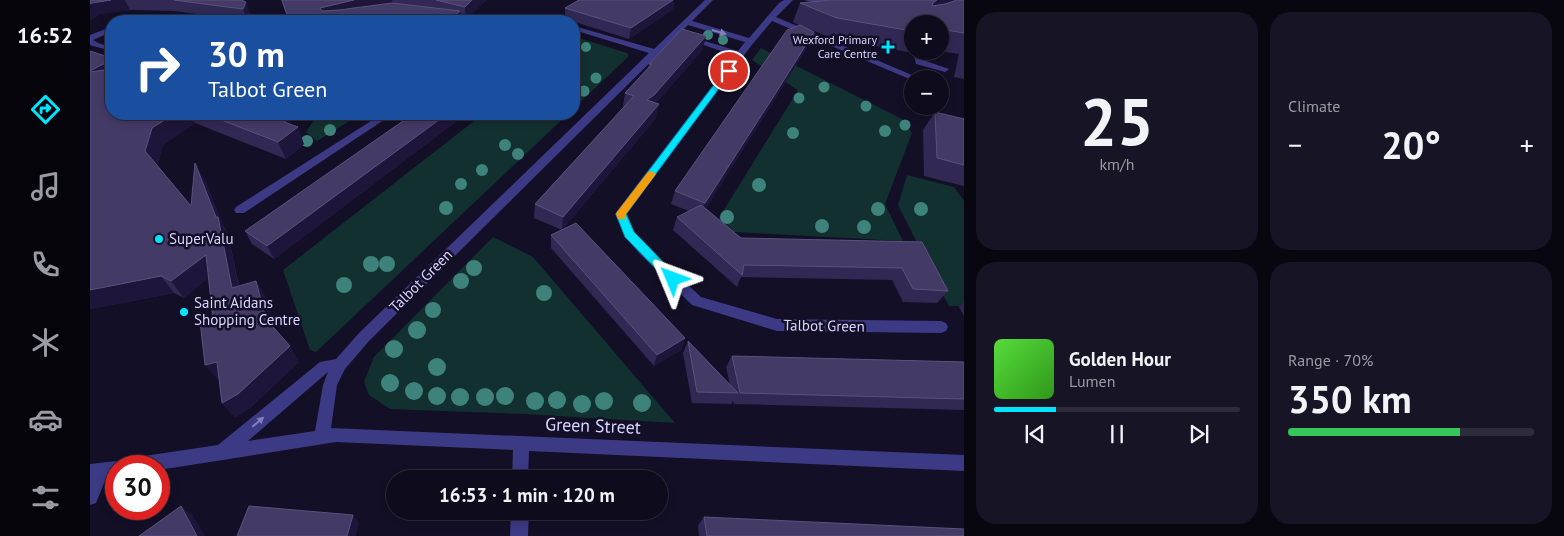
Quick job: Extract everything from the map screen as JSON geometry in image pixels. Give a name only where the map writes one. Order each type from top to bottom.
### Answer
[{"type":"street","name":"Talbot Green","points":[[322,438],[330,385],[340,365],[364,337],[709,0]]},
{"type":"street","name":"Talbot Green","points":[[789,0],[782,5],[740,55],[621,214],[629,234],[697,301],[777,325],[942,327]]},
{"type":"street","points":[[808,0],[837,5]]},
{"type":"street","points":[[772,18],[904,74]]},
{"type":"street","points":[[686,22],[751,41]]},
{"type":"street","points":[[580,30],[654,52]]},
{"type":"street","points":[[105,32],[90,39],[95,45],[105,48]]},
{"type":"street","points":[[674,34],[740,55]]},
{"type":"street","points":[[919,60],[919,62],[945,69]]},
{"type":"street","points":[[240,210],[379,120]]},
{"type":"street","points":[[221,454],[325,366],[340,365]]},
{"type":"street","name":"Green Street","points":[[170,461],[336,435],[964,463]]},
{"type":"street","points":[[520,470],[521,443]]},
{"type":"street","points":[[90,497],[103,470]]},
{"type":"street","points":[[519,536],[520,520]]},
{"type":"green space","points":[[580,38],[627,53],[629,56],[580,102]]},
{"type":"green space","points":[[761,48],[902,119],[912,133],[885,204],[903,241],[734,232],[719,218],[798,90],[752,60]]},
{"type":"green space","points":[[314,120],[351,120],[317,141],[306,132]]},
{"type":"green space","points":[[475,120],[562,120],[316,352],[310,350],[283,270]]},
{"type":"green space","points":[[907,175],[954,187],[964,201],[964,306],[949,306],[898,205]]},
{"type":"green space","points":[[493,237],[533,257],[675,423],[524,414],[390,409],[369,395],[364,382],[374,357]]},
{"type":"building","points":[[90,0],[111,0],[90,4]]},
{"type":"building","points":[[174,0],[241,0],[246,2],[243,9]]},
{"type":"building","points":[[282,0],[354,0],[320,8],[322,11],[392,3],[460,11],[455,15],[287,15]]},
{"type":"building","points":[[436,0],[472,0],[465,7]]},
{"type":"building","points":[[579,0],[673,0],[631,28],[565,8]]},
{"type":"building","points":[[830,0],[937,0],[932,6],[964,0],[964,33],[949,30],[949,15],[904,15],[904,30],[837,18],[800,3]]},
{"type":"building","points":[[800,25],[814,32],[705,203],[675,191],[787,30]]},
{"type":"building","points":[[682,29],[706,36],[654,95],[647,100],[659,104],[563,217],[535,204],[634,96],[625,93]]},
{"type":"building","points":[[90,51],[105,56],[105,63],[90,71]]},
{"type":"building","points":[[105,70],[105,120],[165,120],[152,128],[145,151],[191,206],[195,163],[216,217],[218,217],[232,288],[256,281],[266,319],[290,346],[238,394],[222,403],[217,362],[205,365],[200,321],[213,317],[206,255],[171,281],[161,276],[90,290],[90,72]]},
{"type":"building","points":[[935,115],[947,115],[964,119],[964,165],[937,158]]},
{"type":"building","points":[[221,120],[286,120],[284,122],[298,127],[278,142]]},
{"type":"building","points":[[404,120],[439,120],[267,246],[245,231]]},
{"type":"building","points":[[701,205],[741,238],[922,242],[948,291],[913,289],[902,268],[744,265],[742,275],[677,217]]},
{"type":"building","points":[[576,223],[685,338],[657,355],[551,235]]},
{"type":"building","points":[[688,341],[738,393],[697,392]]},
{"type":"building","points":[[732,356],[964,362],[964,399],[740,393]]},
{"type":"building","points":[[181,506],[197,536],[139,536],[161,520],[170,520],[170,514]]},
{"type":"building","points":[[249,506],[353,515],[347,536],[237,536]]},
{"type":"building","points":[[704,517],[964,529],[964,536],[707,536]]},
{"type":"slow traffic","points":[[622,216],[621,214],[651,174]]},
{"type":"place","name":"Wexford Primary Care Centre","points":[[888,47]]},
{"type":"place","name":"SuperValu","points":[[159,239]]},
{"type":"place","name":"Saint Aidans Shopping Centre","points":[[184,312]]},
{"type":"route","points":[[673,279],[629,234],[621,214],[729,71]]}]
